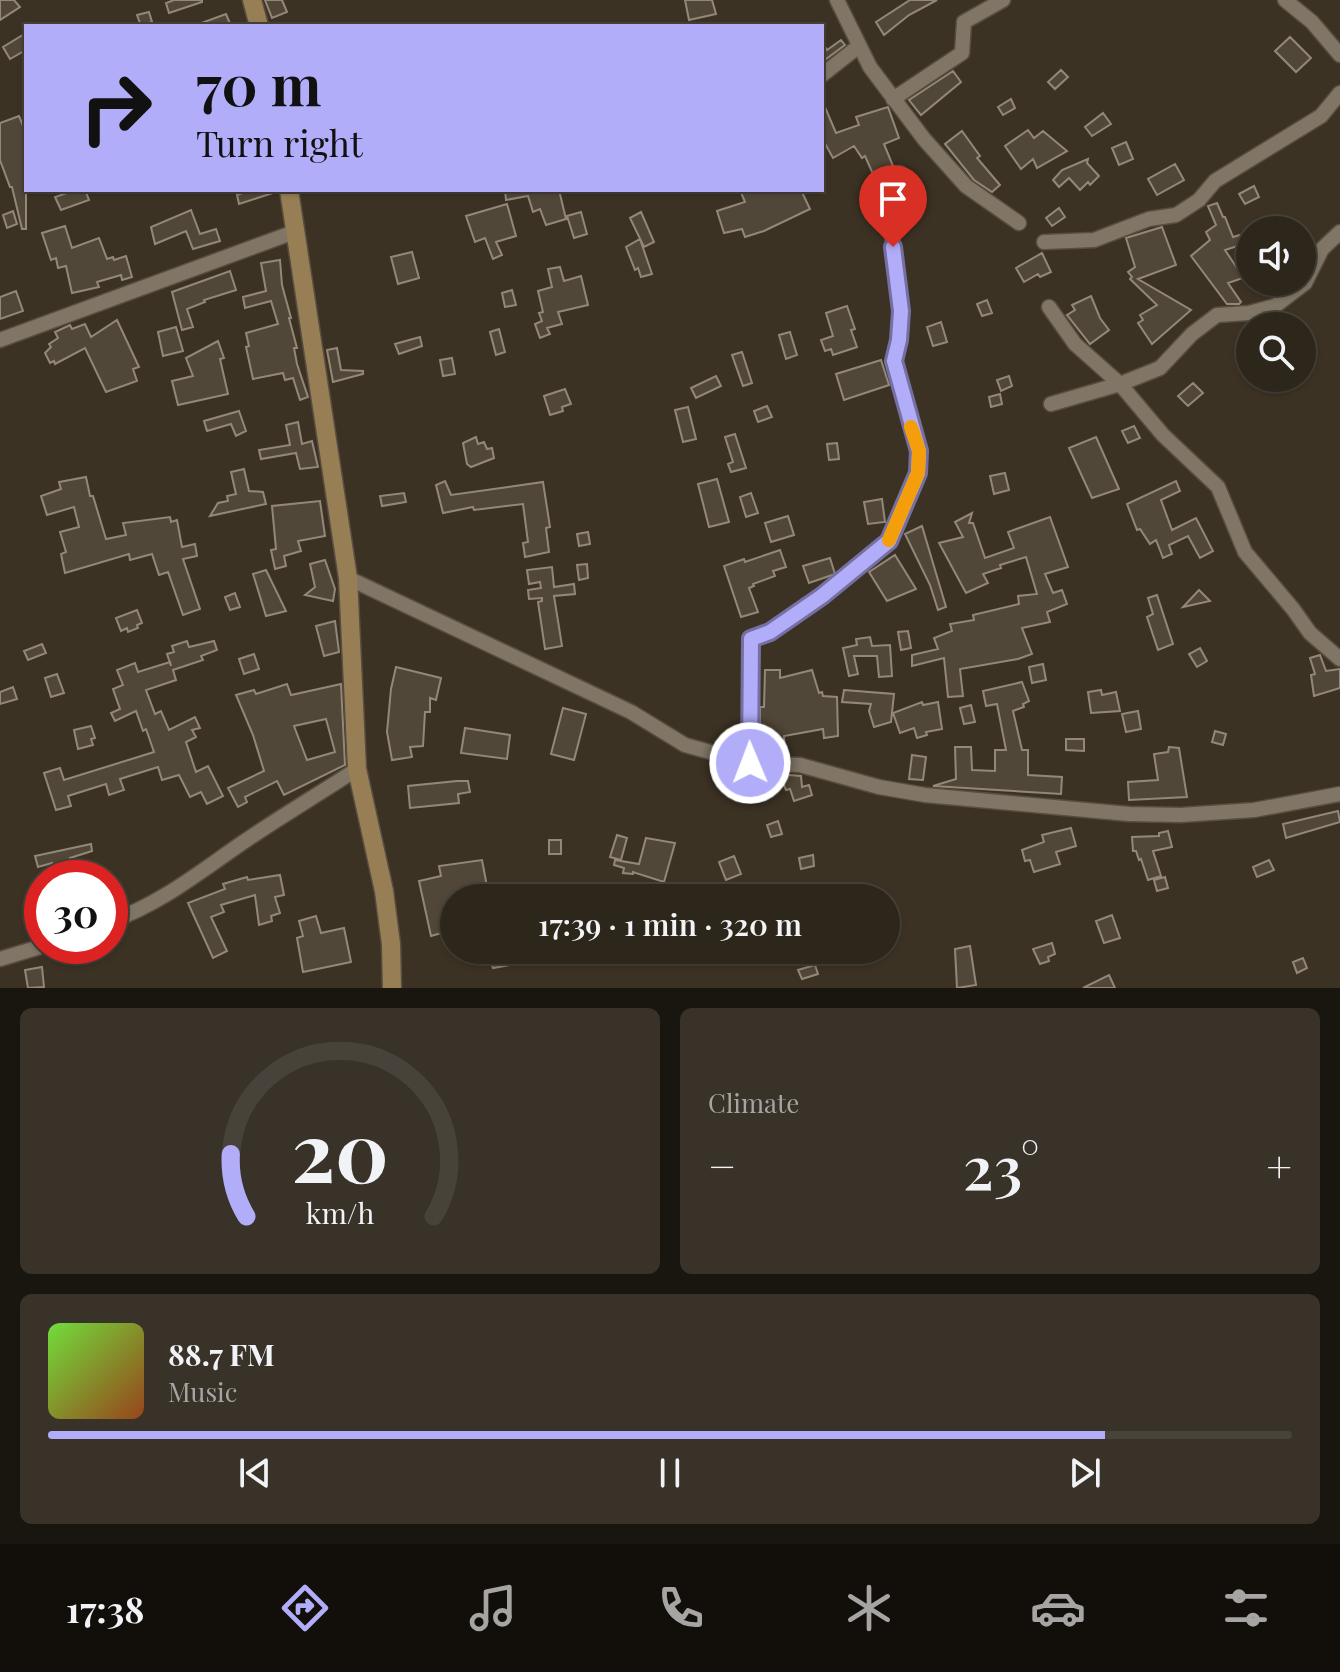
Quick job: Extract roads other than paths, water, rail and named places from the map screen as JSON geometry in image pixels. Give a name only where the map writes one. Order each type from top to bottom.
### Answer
[{"type":"main road","points":[[252,0],[258,24]]},
{"type":"main road","points":[[289,192],[348,578],[357,769],[384,891],[391,944],[392,988]]},
{"type":"street","points":[[837,0],[870,67],[893,99],[966,186],[1019,223]]},
{"type":"street","points":[[893,99],[962,53],[964,22],[1003,0]]},
{"type":"street","points":[[1285,0],[1312,22],[1340,55]]},
{"type":"street","points":[[824,73],[859,46]]},
{"type":"street","points":[[1044,242],[1094,240],[1149,219],[1176,215],[1199,200],[1215,181],[1321,116],[1340,93]]},
{"type":"street","points":[[750,763],[751,639],[770,632],[829,591],[889,541],[918,473],[919,451],[894,361],[901,311],[890,221],[900,173]]},
{"type":"street","points":[[0,340],[297,231]]},
{"type":"street","points":[[1051,404],[1120,384],[1160,368],[1192,334],[1217,315],[1249,313],[1275,306],[1305,283],[1322,249],[1340,232]]},
{"type":"street","points":[[1049,307],[1075,344],[1120,384],[1163,435],[1218,487],[1245,552],[1310,633],[1340,659]]},
{"type":"street","points":[[348,578],[631,712],[685,745],[750,763],[800,765],[879,787],[925,795],[1129,814],[1181,815],[1254,810],[1340,794]]},
{"type":"street","points":[[128,915],[172,893],[245,841],[357,769]]},
{"type":"street","points":[[0,959],[24,952]]}]
